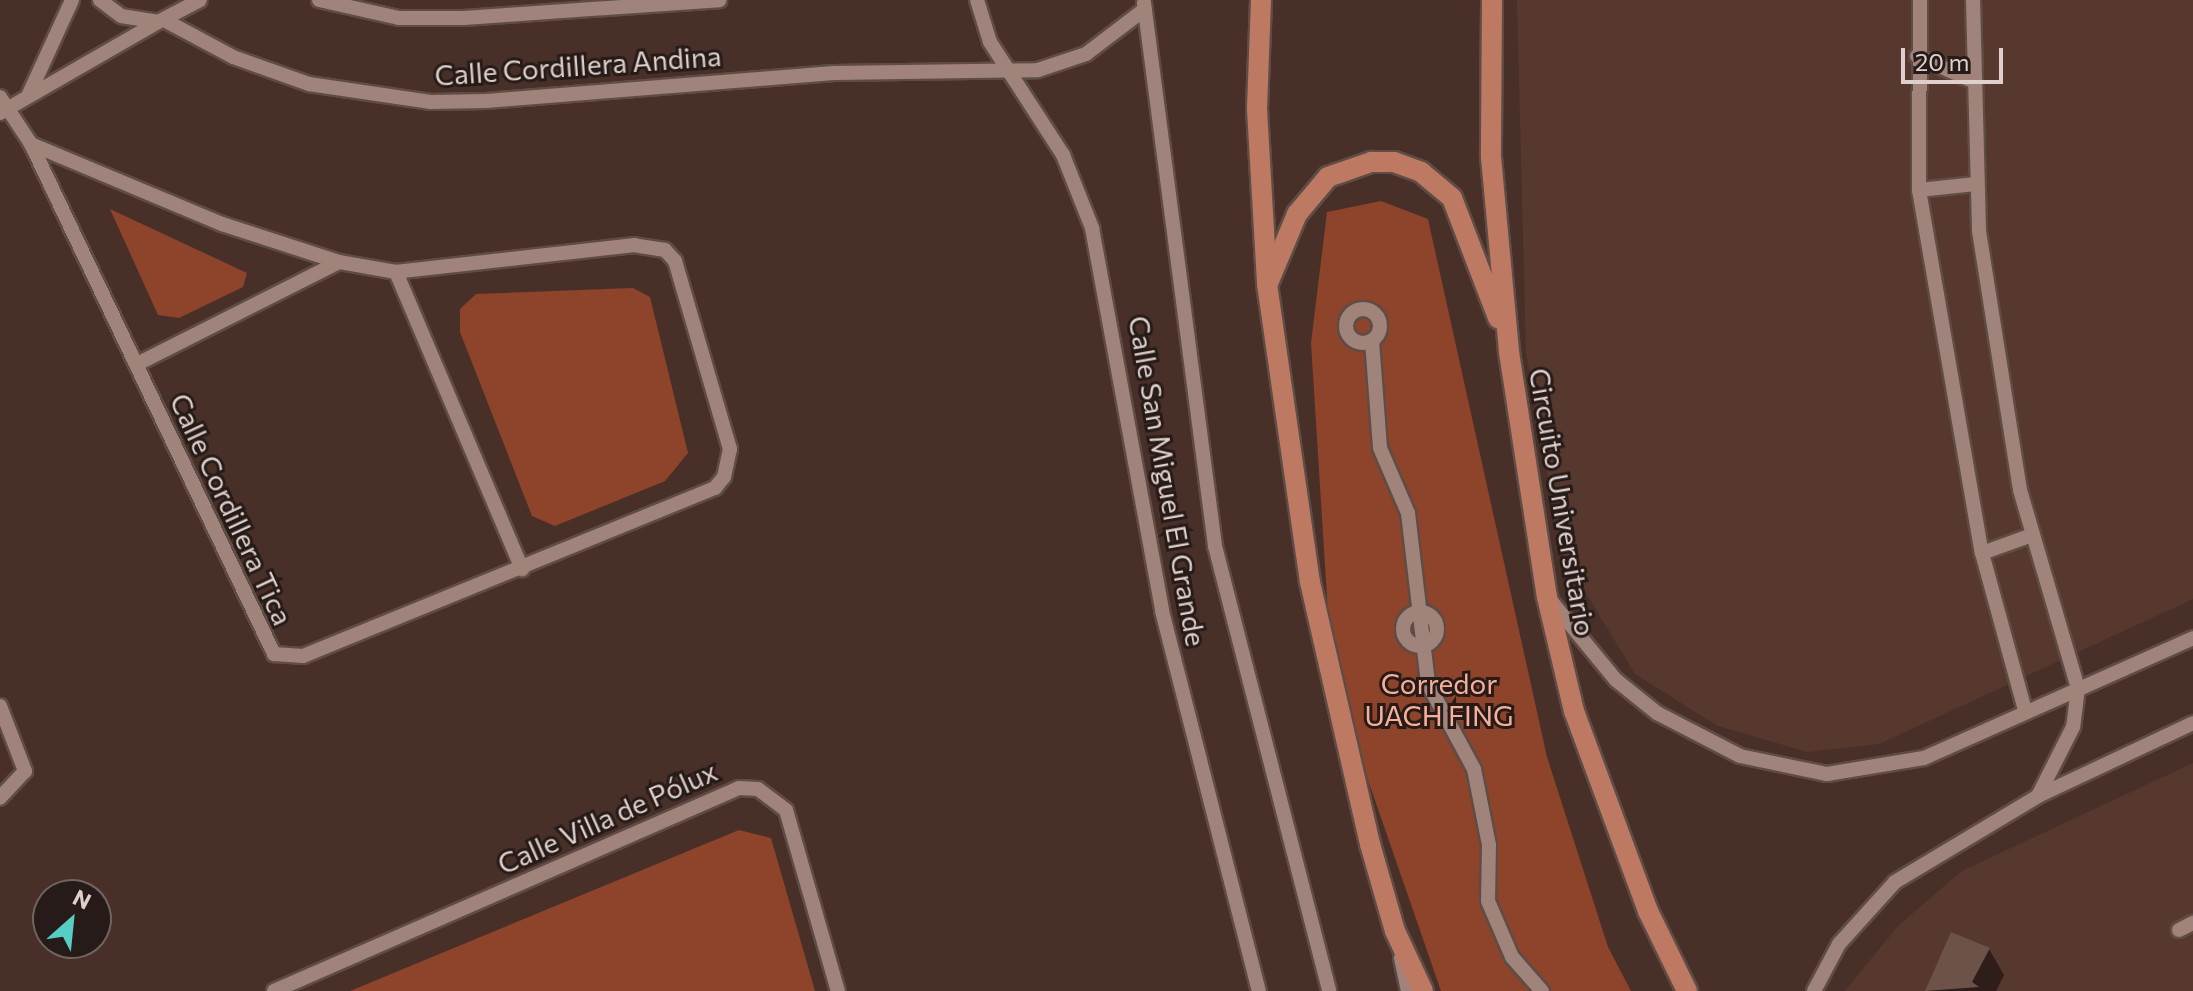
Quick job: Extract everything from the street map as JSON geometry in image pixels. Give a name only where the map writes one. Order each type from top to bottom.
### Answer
[{"type":"main road","points":[[1261,0],[1257,109],[1267,284],[1310,582],[1395,931],[1423,991]]},
{"type":"main road","name":"Circuito Universitario","points":[[1492,0],[1491,157],[1509,352],[1547,597],[1574,711],[1648,911],[1687,991]]},
{"type":"main road","points":[[1267,284],[1297,214],[1328,177],[1371,162],[1394,162],[1421,172],[1452,198],[1509,352]]},
{"type":"street","points":[[29,94],[72,0]]},
{"type":"street","name":"Calle Cordillera Andina","points":[[100,0],[121,16],[162,22],[265,71],[431,102],[834,73],[1007,74],[1086,54],[1144,5]]},
{"type":"street","points":[[3,106],[200,0]]},
{"type":"street","points":[[319,0],[399,18],[464,18],[719,0]]},
{"type":"street","name":"Calle San Miguel El Grande","points":[[977,0],[1007,74],[1063,155],[1092,228],[1162,611],[1259,991]]},
{"type":"street","points":[[1920,0],[1917,56],[1919,190],[1982,553],[2025,710]]},
{"type":"street","points":[[1973,0],[1976,184],[2032,535],[2078,688],[2068,740],[2038,796]]},
{"type":"street","name":"Calle San Miguel El Grande","points":[[1144,5],[1215,546],[1329,991]]},
{"type":"street","points":[[1917,56],[1975,82]]},
{"type":"street","name":"Calle Cordillera Tica","points":[[3,106],[31,144],[274,654],[303,656],[715,488],[724,477],[730,449],[675,261],[665,250],[635,245],[396,272],[339,262],[222,224],[31,144]]},
{"type":"street","points":[[1919,190],[1976,184]]},
{"type":"street","points":[[137,364],[339,262]]},
{"type":"street","points":[[396,272],[522,569]]},
{"type":"street","points":[[1372,341],[1380,448],[1408,513],[1420,612],[1420,645],[1428,684],[1474,769],[1489,845],[1488,901],[1512,957],[1542,991]]},
{"type":"street","points":[[1982,553],[2032,535]]},
{"type":"street","points":[[1547,597],[1616,680],[1657,713],[1740,756],[1788,769],[1893,768],[2193,638]]},
{"type":"street","points":[[0,706],[25,771],[0,798]]},
{"type":"street","points":[[1814,991],[1839,944],[1895,882],[2038,796],[2193,723]]},
{"type":"street","name":"Calle Villa de Pólux","points":[[280,990],[739,788],[766,793],[786,810],[838,991]]},
{"type":"street","points":[[1395,931],[1408,991]]},
{"type":"shaded area","points":[[1517,0],[2193,0],[2193,599],[1879,744],[1807,752],[1718,726],[1635,674],[1561,552],[1526,352]]},
{"type":"shaded area","points":[[2193,763],[2193,991],[1845,991],[1898,926],[1962,871]]},
{"type":"green space","name":"Corredor UACH FING","points":[[1381,201],[1428,219],[1547,757],[1608,947],[1631,991],[1441,991],[1350,728],[1328,613],[1311,343],[1327,212]]},
{"type":"green space","points":[[110,209],[247,273],[243,287],[179,318],[158,315]]},
{"type":"green space","points":[[633,288],[650,297],[688,453],[665,481],[555,526],[532,516],[460,332],[460,309],[476,294]]},
{"type":"green space","points":[[739,830],[771,838],[815,991],[350,991]]},
{"type":"building","points":[[1951,932],[1990,948],[1972,982],[1979,987],[1925,991]]}]
